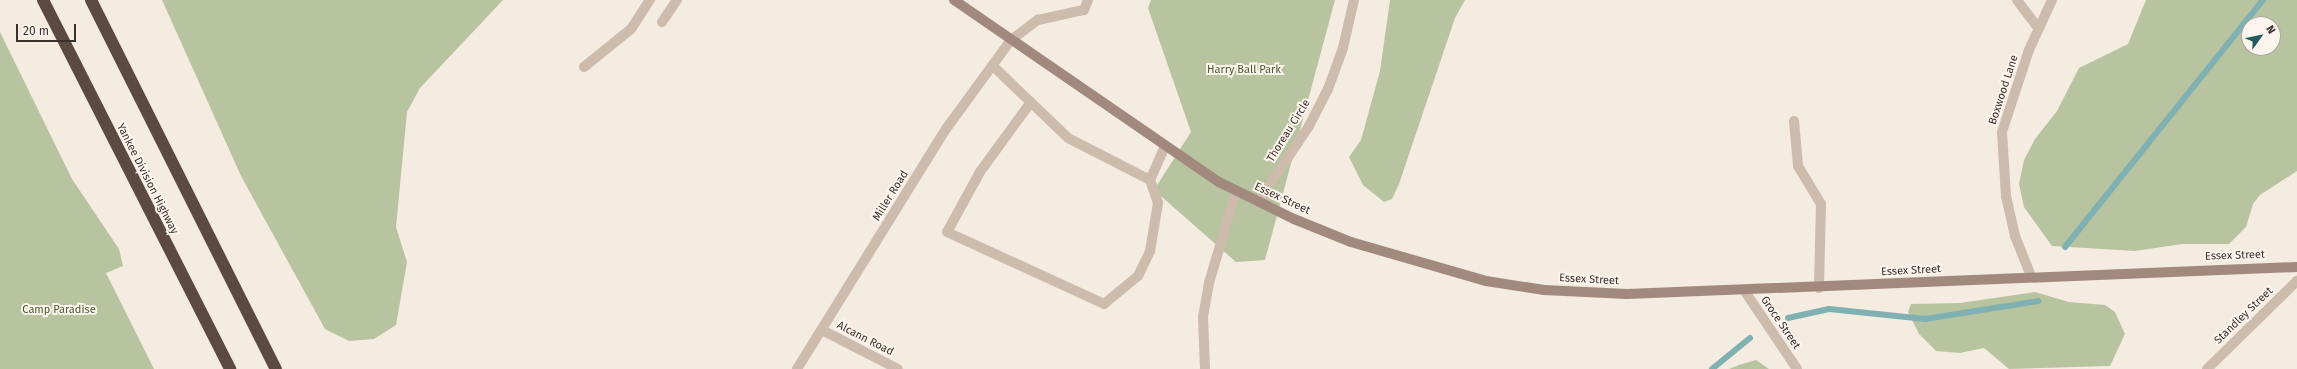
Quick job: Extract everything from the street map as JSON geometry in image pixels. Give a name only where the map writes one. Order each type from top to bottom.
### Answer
[{"type":"highway","name":"Yankee Division Highway","points":[[43,0],[230,369]]},
{"type":"highway","points":[[91,0],[276,369]]},
{"type":"main road","name":"Essex Street","points":[[954,0],[1165,146],[1236,191],[1351,242],[1486,281],[1585,293],[1819,288],[2031,276],[2297,267]]},
{"type":"street","points":[[584,67],[630,30],[650,0]]},
{"type":"street","points":[[662,22],[677,0]]},
{"type":"street","name":"Miller Road","points":[[797,369],[946,129],[1011,40],[1038,20],[1084,10],[1088,0]]},
{"type":"street","name":"Thoreau Circle","points":[[1258,202],[1309,126],[1328,88],[1343,48],[1354,0]]},
{"type":"street","points":[[2017,0],[2038,28]]},
{"type":"street","name":"Boxwood Lane","points":[[2031,276],[2015,236],[2001,158],[2002,132],[2010,101],[2038,28],[2052,0]]},
{"type":"street","points":[[993,66],[1068,138],[1150,180]]},
{"type":"street","points":[[1031,102],[980,172],[947,232],[1104,304],[1138,276],[1150,251],[1158,203],[1150,180],[1165,146]]},
{"type":"street","points":[[1794,121],[1798,166],[1821,204],[1819,288]]},
{"type":"street","points":[[1204,369],[1203,317],[1209,282],[1236,191]]},
{"type":"street","name":"Standley Street","points":[[2207,369],[2297,281]]},
{"type":"street","name":"Groce Street","points":[[1744,290],[1797,369]]},
{"type":"street","name":"Alcann Road","points":[[822,330],[898,369]]},
{"type":"green space","points":[[162,0],[503,0],[420,88],[407,112],[396,227],[407,262],[396,325],[374,339],[349,341],[325,329],[241,176]]},
{"type":"green space","name":"Harry Ball Park","points":[[1151,0],[1335,0],[1265,260],[1236,262],[1154,190],[1191,132],[1148,8]]},
{"type":"green space","points":[[1390,0],[1465,0],[1455,18],[1399,184],[1392,199],[1384,202],[1363,185],[1349,157],[1361,140],[1380,71]]},
{"type":"green space","points":[[2146,0],[2297,0],[2297,171],[2260,195],[2253,204],[2246,227],[2229,244],[2182,244],[2135,251],[2052,246],[2024,207],[2019,184],[2024,160],[2035,139],[2057,111],[2079,68],[2128,44]]},
{"type":"green space","name":"Camp Paradise","points":[[0,32],[72,179],[119,249],[123,266],[106,273],[154,369],[0,369]]},
{"type":"green space","points":[[2035,292],[2069,302],[2105,305],[2115,312],[2125,334],[2110,366],[2009,369],[1984,348],[1960,353],[1936,351],[1919,334],[1908,312],[1911,304],[1960,303]]},
{"type":"green space","points":[[1756,360],[1769,369],[1729,369],[1739,365]]},
{"type":"waterway","points":[[2065,247],[2263,0]]},
{"type":"waterway","points":[[1788,318],[1829,309],[1925,319],[2039,301]]},
{"type":"waterway","points":[[1712,369],[1750,338]]}]
